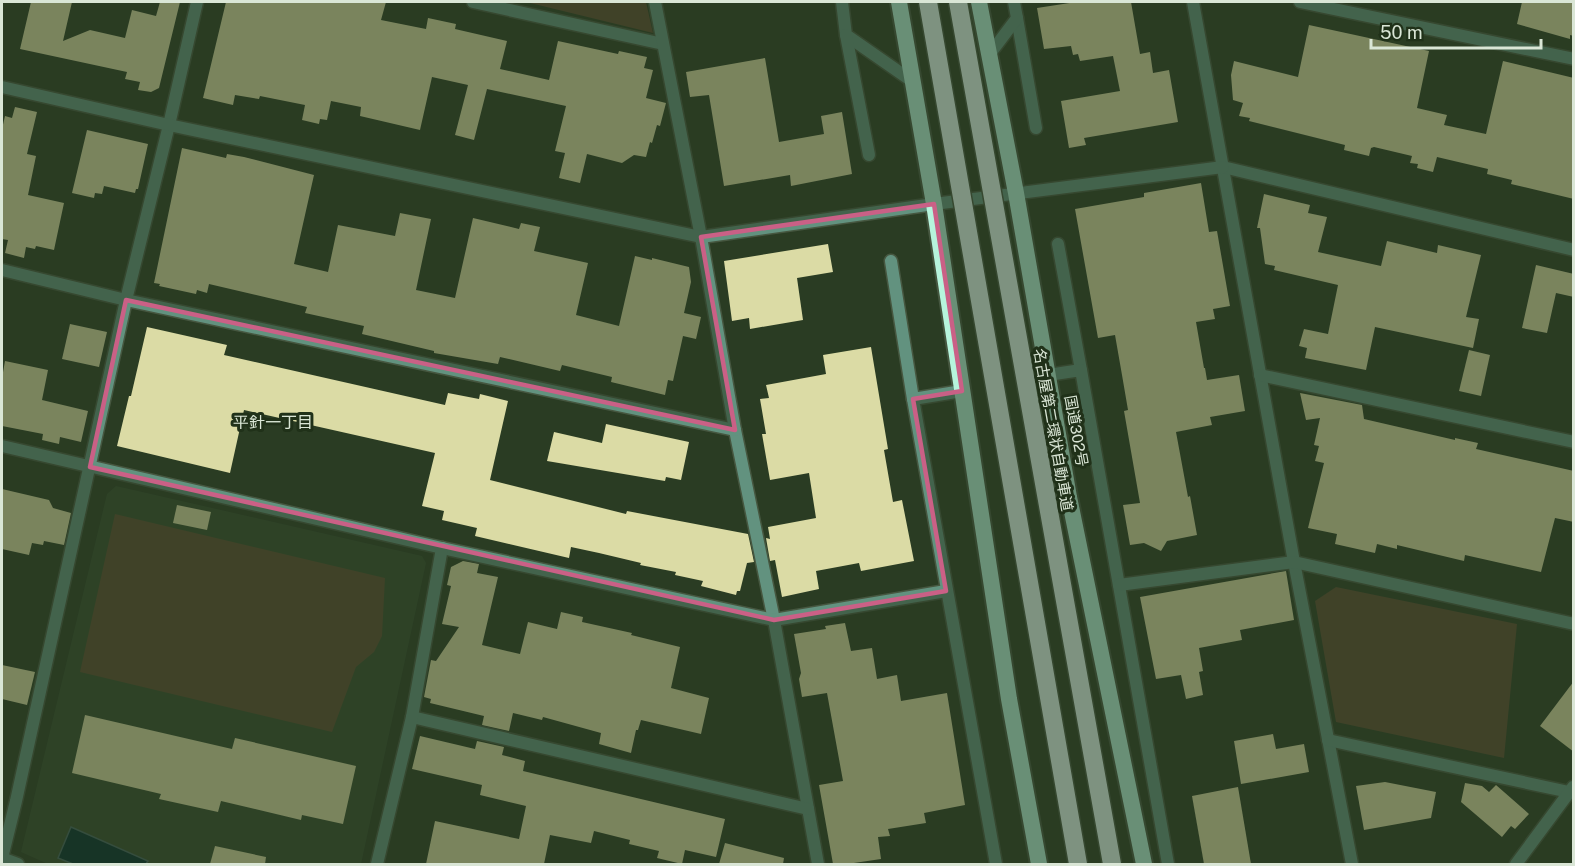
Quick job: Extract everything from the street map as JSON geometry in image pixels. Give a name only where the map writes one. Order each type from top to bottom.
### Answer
[{"type":"highway","points":[[899,2],[934,204],[1009,699],[1039,864]]},
{"type":"highway","points":[[928,2],[1078,864]]},
{"type":"highway","name":"名古屋第二環状自動車道","points":[[958,2],[1112,864]]},
{"type":"highway","name":"国道302号","points":[[979,2],[1016,194],[1069,497],[1144,864]]},
{"type":"street","points":[[18,864],[2,858],[126,300],[169,126],[196,2]]},
{"type":"street","points":[[472,2],[663,44]]},
{"type":"street","points":[[655,2],[701,237],[735,430],[774,620],[818,864]]},
{"type":"street","points":[[842,2],[869,155]]},
{"type":"street","points":[[1014,2],[1036,128]]},
{"type":"street","points":[[1193,2],[1294,562],[1352,864]]},
{"type":"street","points":[[1300,2],[1574,59]]},
{"type":"street","points":[[989,55],[1017,18]]},
{"type":"street","points":[[846,35],[912,81]]},
{"type":"street","points":[[2,87],[169,126],[701,237],[1223,167],[1574,250]]},
{"type":"street","points":[[1058,244],[1168,864]]},
{"type":"street","points":[[891,261],[946,591],[996,864]]},
{"type":"street","points":[[2,270],[126,300],[735,430]]},
{"type":"street","points":[[1048,375],[1082,370]]},
{"type":"street","points":[[1260,375],[1574,442]]},
{"type":"street","points":[[913,399],[962,391]]},
{"type":"street","points":[[2,446],[442,548],[774,620],[946,591]]},
{"type":"street","points":[[377,864],[412,717],[442,548]]},
{"type":"street","points":[[1119,585],[1294,562],[1574,624]]},
{"type":"street","points":[[412,717],[808,809]]},
{"type":"street","points":[[1328,740],[1571,789],[1515,864]]},
{"type":"highlighted area","points":[[934,204],[962,391],[913,399],[946,591],[774,620],[90,467],[126,300],[735,430],[701,237]]},
{"type":"shaded area","points":[[526,2],[646,2],[653,33]]},
{"type":"shaded area","points":[[116,486],[422,556],[426,563],[361,864],[48,864],[21,852],[107,494]]},
{"type":"shaded area","points":[[115,514],[385,578],[382,636],[374,652],[356,667],[332,732],[80,672]]},
{"type":"shaded area","points":[[1336,587],[1517,624],[1504,758],[1336,722],[1315,601]]},
{"type":"water","points":[[71,827],[148,861],[146,864],[73,864],[58,858]]},
{"type":"building","points":[[31,2],[72,2],[63,41],[90,30],[125,38],[132,10],[156,16],[160,2],[180,2],[159,88],[151,92],[138,90],[140,82],[125,79],[127,72],[20,49]]},
{"type":"building","points":[[226,2],[386,2],[381,20],[426,29],[428,18],[456,24],[455,29],[507,41],[500,69],[549,80],[558,41],[618,54],[619,51],[647,57],[644,68],[653,70],[646,98],[666,103],[660,126],[657,125],[646,157],[634,155],[622,163],[587,154],[580,183],[559,178],[565,153],[555,151],[566,106],[487,89],[474,140],[455,135],[468,85],[432,77],[420,130],[360,116],[361,107],[331,101],[327,120],[320,119],[319,124],[302,120],[305,105],[260,96],[259,99],[235,95],[233,105],[203,98]]},
{"type":"building","points":[[1076,2],[1131,2],[1140,54],[1150,52],[1153,73],[1169,70],[1178,122],[1084,138],[1086,145],[1069,148],[1061,101],[1120,91],[1113,56],[1080,61],[1078,54],[1073,55],[1071,46],[1044,49],[1037,8]]},
{"type":"building","points":[[1522,2],[1574,2],[1574,36],[1570,35],[1570,39],[1517,24]]},
{"type":"building","points":[[1309,25],[1429,51],[1417,108],[1447,115],[1444,125],[1486,134],[1503,61],[1574,78],[1574,199],[1511,184],[1512,180],[1487,174],[1488,169],[1437,157],[1433,172],[1417,168],[1418,164],[1410,163],[1412,156],[1374,147],[1371,148],[1369,156],[1344,150],[1345,145],[1249,121],[1250,118],[1239,116],[1243,103],[1233,100],[1231,75],[1234,61],[1298,77]]},
{"type":"building","points":[[765,58],[779,142],[824,134],[821,116],[842,112],[852,174],[791,186],[790,175],[724,186],[709,95],[690,97],[686,72]]},
{"type":"building","points":[[15,107],[37,112],[27,154],[36,156],[28,195],[64,203],[54,250],[36,246],[35,249],[26,247],[24,258],[5,253],[8,240],[2,239],[2,129],[5,116],[12,118]]},
{"type":"building","points":[[87,130],[148,144],[138,189],[135,193],[104,186],[102,194],[95,193],[94,198],[72,193]]},
{"type":"building","points":[[182,148],[226,158],[227,154],[244,157],[314,175],[294,264],[328,272],[338,225],[395,236],[400,213],[431,219],[416,290],[455,298],[473,218],[519,229],[521,223],[540,227],[534,251],[588,263],[576,315],[619,326],[635,256],[689,267],[691,282],[684,313],[701,317],[696,339],[683,336],[673,381],[668,380],[665,395],[611,382],[612,377],[562,365],[560,371],[500,357],[498,364],[434,353],[434,351],[362,334],[364,326],[305,313],[307,307],[209,284],[207,293],[197,290],[196,294],[159,286],[160,284],[154,283]]},
{"type":"building","points":[[1201,183],[1209,232],[1217,231],[1230,306],[1213,309],[1215,319],[1196,322],[1204,368],[1207,380],[1239,375],[1245,411],[1210,417],[1212,425],[1176,432],[1197,535],[1167,541],[1161,551],[1144,543],[1130,545],[1123,505],[1140,503],[1124,411],[1128,410],[1115,335],[1098,338],[1075,209],[1144,197],[1144,193]]},
{"type":"building","points":[[1264,194],[1310,205],[1308,213],[1327,217],[1318,252],[1381,266],[1387,241],[1437,253],[1438,245],[1481,255],[1466,317],[1479,319],[1473,348],[1375,327],[1366,370],[1305,358],[1307,348],[1299,346],[1304,329],[1328,334],[1338,285],[1274,270],[1275,266],[1265,264],[1260,228],[1257,228]]},
{"type":"building","points":[[828,244],[833,272],[797,278],[803,320],[750,329],[749,318],[732,321],[724,261]]},
{"type":"building","points":[[1536,265],[1574,274],[1574,297],[1556,293],[1547,333],[1522,328]]},
{"type":"building","points":[[70,324],[107,332],[99,367],[62,359]]},
{"type":"building","points":[[147,327],[227,345],[224,355],[445,405],[448,393],[479,399],[480,394],[508,401],[490,480],[626,514],[627,511],[748,534],[754,562],[747,563],[740,591],[737,591],[736,595],[701,586],[703,581],[675,575],[676,572],[640,565],[641,563],[599,553],[571,547],[569,558],[475,536],[477,528],[442,520],[444,511],[422,506],[435,453],[244,410],[230,473],[117,446]]},
{"type":"building","points":[[871,347],[888,449],[884,450],[893,502],[902,500],[914,561],[861,571],[859,563],[816,571],[819,589],[782,597],[775,560],[770,561],[766,538],[770,539],[768,527],[816,518],[809,473],[770,480],[762,434],[766,434],[760,399],[769,398],[766,385],[826,374],[823,355]]},
{"type":"building","points":[[1469,350],[1490,355],[1481,396],[1459,391]]},
{"type":"building","points":[[5,361],[48,370],[42,400],[88,411],[81,442],[60,437],[59,444],[42,440],[43,434],[2,426],[2,378]]},
{"type":"building","points":[[1300,393],[1362,405],[1364,419],[1455,440],[1455,438],[1478,443],[1476,449],[1574,471],[1574,522],[1555,518],[1541,572],[1465,555],[1464,561],[1397,545],[1397,549],[1377,544],[1375,553],[1335,544],[1337,534],[1308,528],[1324,463],[1315,461],[1319,446],[1314,445],[1320,418],[1306,420]]},
{"type":"building","points":[[606,424],[689,442],[681,480],[666,477],[665,481],[547,461],[554,432],[602,443]]},
{"type":"building","points":[[2,489],[49,500],[53,508],[71,513],[64,545],[44,541],[43,545],[32,543],[29,555],[2,549]]},
{"type":"building","points":[[177,505],[211,512],[207,530],[173,523]]},
{"type":"building","points":[[463,561],[479,564],[477,573],[498,577],[482,645],[520,654],[528,622],[557,629],[561,612],[583,617],[582,622],[680,647],[671,688],[709,698],[701,734],[641,720],[636,730],[631,753],[599,744],[601,733],[543,717],[542,720],[513,713],[509,731],[482,725],[484,716],[430,703],[431,699],[424,697],[431,660],[436,661],[459,627],[442,624],[451,586],[447,585],[451,567]]},
{"type":"building","points":[[1286,571],[1294,620],[1240,630],[1242,640],[1199,648],[1203,671],[1199,672],[1203,695],[1186,699],[1181,675],[1156,679],[1140,597]]},
{"type":"building","points":[[845,623],[851,651],[872,648],[877,679],[897,675],[901,701],[947,693],[965,805],[924,813],[926,823],[888,829],[890,836],[878,837],[881,859],[833,864],[819,785],[843,781],[827,693],[802,697],[799,679],[801,673],[794,634],[826,629],[825,626]]},
{"type":"building","points":[[2,665],[35,672],[27,705],[2,699]]},
{"type":"building","points":[[1574,681],[1574,752],[1540,726]]},
{"type":"building","points":[[85,715],[232,749],[235,738],[356,766],[343,824],[302,815],[301,820],[221,801],[218,812],[159,799],[161,794],[72,773]]},
{"type":"building","points":[[1273,734],[1276,749],[1304,744],[1309,772],[1241,784],[1234,741]]},
{"type":"building","points":[[420,736],[475,749],[477,741],[504,747],[502,755],[525,761],[523,771],[725,819],[716,857],[685,850],[682,864],[657,858],[659,851],[629,844],[630,840],[594,831],[591,843],[550,835],[544,864],[426,864],[435,821],[519,839],[526,806],[480,795],[482,785],[412,769]]},
{"type":"building","points":[[1385,782],[1436,792],[1431,818],[1364,830],[1356,786]]},
{"type":"building","points":[[1465,783],[1482,786],[1489,792],[1496,785],[1529,814],[1515,829],[1511,826],[1502,837],[1461,802]]},
{"type":"building","points":[[1238,787],[1251,864],[1204,864],[1192,796]]},
{"type":"building","points":[[725,843],[784,858],[783,864],[719,864]]},
{"type":"building","points":[[215,846],[266,857],[265,864],[210,864]]},
{"type":"district","name":"平針一丁目","points":[[273,422]]}]
